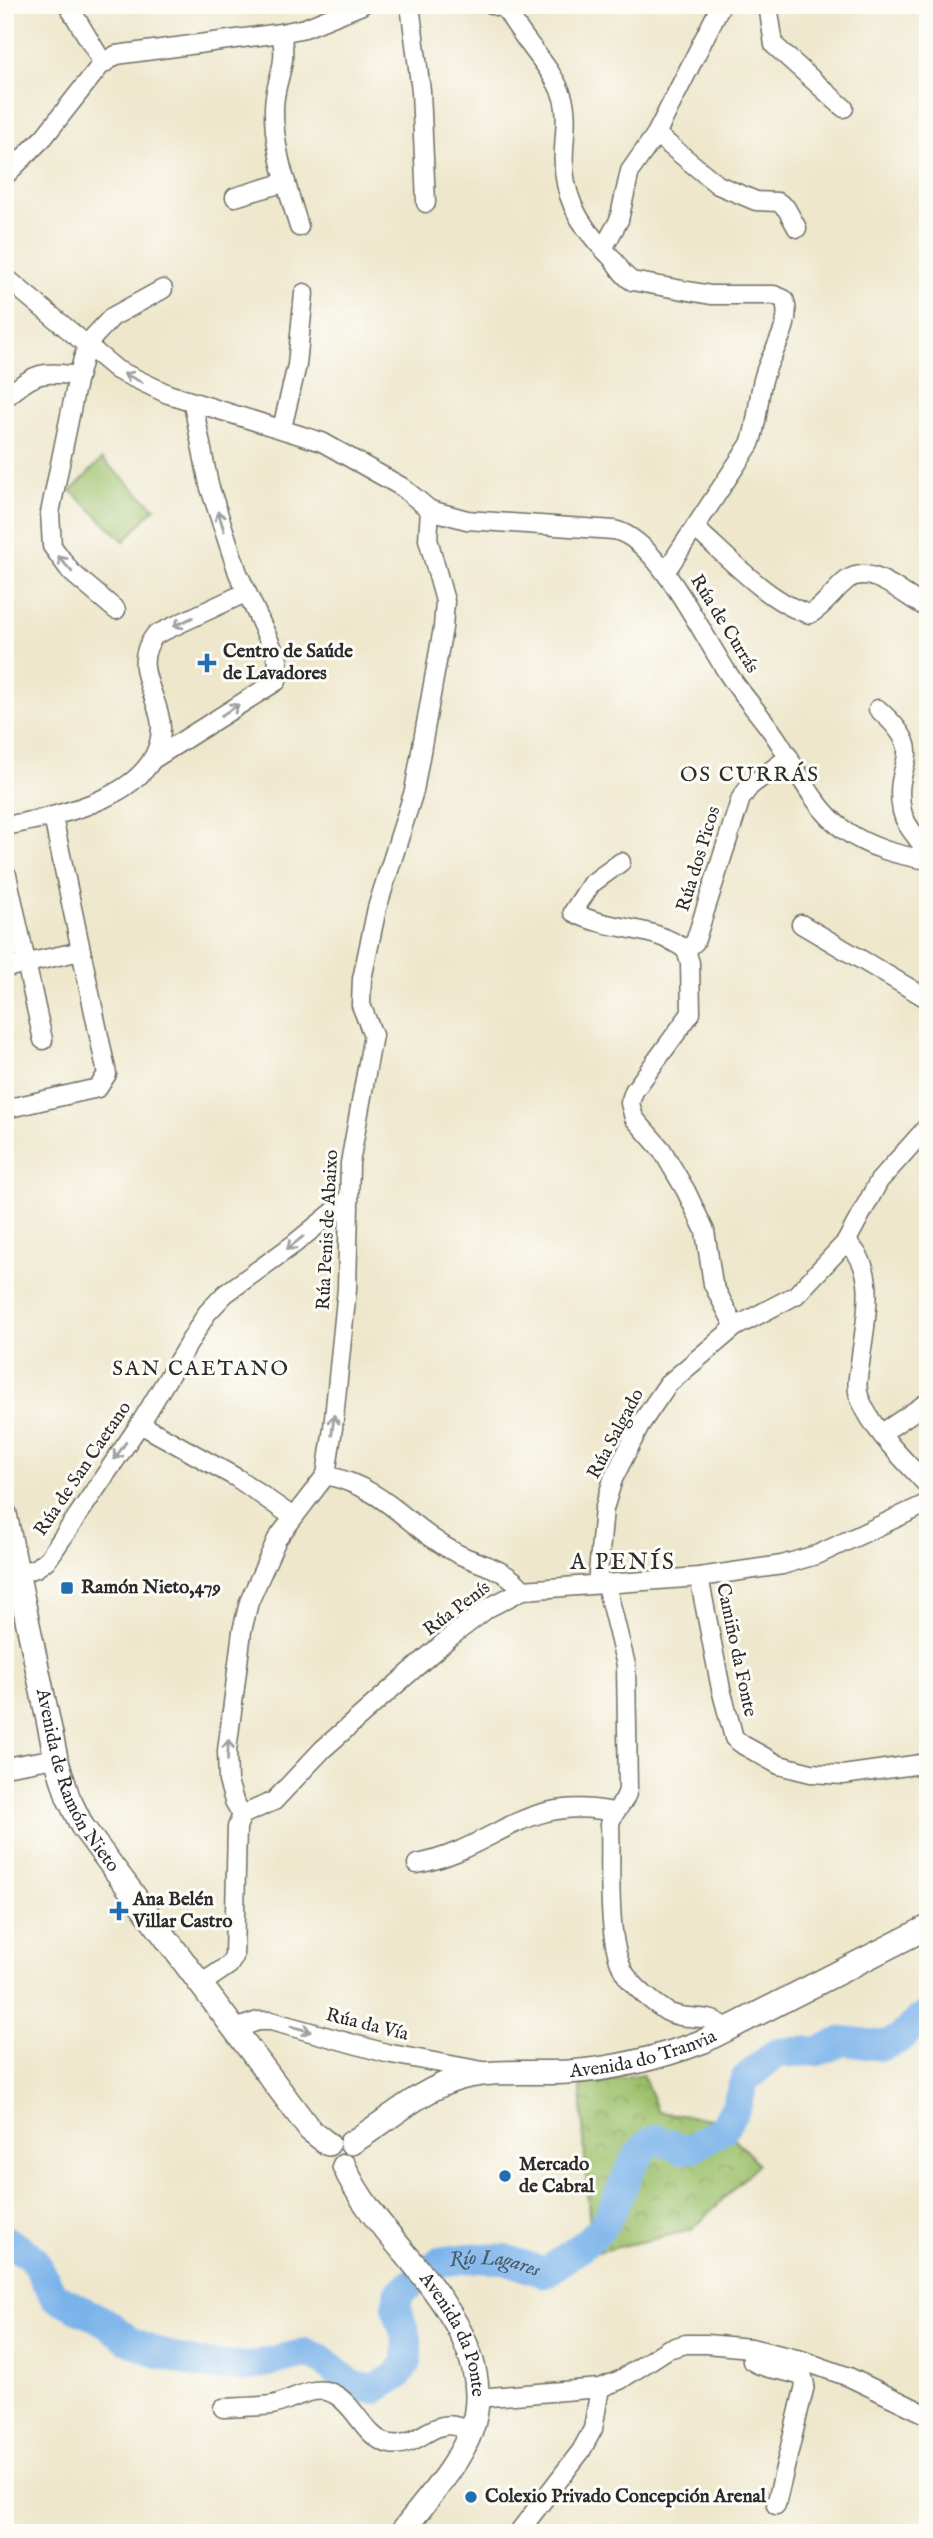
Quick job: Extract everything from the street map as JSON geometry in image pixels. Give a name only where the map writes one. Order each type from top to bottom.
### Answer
[{"type":"main road","name":"Avenida de Ramón Nieto","points":[[5,1514],[57,1758],[68,1797],[82,1826],[310,2130],[328,2144],[328,2161],[333,2165],[344,2166],[365,2201],[402,2250]]},
{"type":"main road","name":"Avenida do Tranvia","points":[[351,2143],[430,2091],[463,2078],[491,2073],[565,2072],[640,2063],[672,2053],[726,2029],[928,1927]]},
{"type":"main road","points":[[328,2144],[339,2138],[351,2143],[352,2159],[344,2166]]},
{"type":"main road","name":"Avenida da Ponte","points":[[401,2533],[455,2461],[470,2433],[477,2398],[471,2355],[433,2290],[402,2250]]},
{"type":"street","points":[[68,5],[103,63]]},
{"type":"street","points":[[5,176],[44,137],[103,63],[116,55],[133,50],[281,33],[305,27],[362,5]]},
{"type":"street","points":[[410,5],[421,91],[426,203]]},
{"type":"street","points":[[499,7],[531,5]]},
{"type":"street","points":[[603,249],[620,220],[630,171],[656,134],[721,5]]},
{"type":"street","points":[[768,5],[774,45],[844,108]]},
{"type":"street","points":[[499,7],[561,92],[566,111],[563,161],[569,202],[586,231],[622,275],[632,281],[710,295],[774,295],[784,299],[787,306],[786,320],[765,372],[757,427],[750,444],[666,572]]},
{"type":"street","points":[[281,33],[284,67],[274,110],[279,154],[299,227]]},
{"type":"street","points":[[656,134],[718,186],[756,201],[778,202],[786,208],[797,228]]},
{"type":"street","points":[[234,197],[286,181]]},
{"type":"street","points":[[5,277],[117,370],[167,394],[282,428],[350,456],[402,487],[430,510]]},
{"type":"street","points":[[116,610],[71,572],[52,546],[50,513],[78,376],[87,347],[112,317],[163,289]]},
{"type":"street","points":[[282,428],[297,365],[304,293]]},
{"type":"street","points":[[9,395],[28,378],[45,372],[78,376]]},
{"type":"street","points":[[5,826],[53,817],[95,804],[120,790],[152,760],[277,681],[278,660],[244,593],[209,485],[194,409],[196,403]]},
{"type":"street","name":"Rúa de Currás","points":[[430,510],[467,520],[624,532],[633,536],[666,572],[729,675],[789,757],[825,813],[842,828],[891,853],[928,859]]},
{"type":"street","name":"Rúa Penis de Abaixo","points":[[326,1475],[347,1289],[350,1163],[373,1035],[361,1005],[362,979],[377,908],[414,791],[443,628],[445,601],[428,538],[430,510]]},
{"type":"street","points":[[696,529],[761,586],[800,611],[810,614],[817,610],[849,579],[861,574],[877,577],[928,608]]},
{"type":"street","points":[[152,760],[161,728],[145,669],[146,646],[155,635],[244,593]]},
{"type":"street","points":[[878,709],[916,733],[923,746],[923,757],[901,794],[902,812],[909,829],[925,846],[928,859]]},
{"type":"street","points":[[159,718],[168,725],[194,732]]},
{"type":"street","name":"Rúa dos Picos","points":[[686,950],[695,942],[728,845],[734,813],[741,798],[750,786],[789,757]]},
{"type":"street","points":[[5,1109],[98,1088],[107,1074],[53,817]]},
{"type":"street","points":[[621,862],[591,884],[573,912],[592,922],[638,928],[686,950],[690,963],[691,1013],[634,1091],[630,1103],[634,1118],[662,1150],[705,1231],[713,1284],[735,1327]]},
{"type":"street","points":[[7,875],[43,1040]]},
{"type":"street","points":[[801,924],[928,999]]},
{"type":"street","points":[[5,968],[81,951]]},
{"type":"street","name":"Rúa Salgado","points":[[613,1812],[626,1800],[628,1788],[626,1665],[601,1584],[604,1509],[613,1479],[642,1422],[668,1384],[735,1327],[796,1295],[846,1242],[879,1181],[928,1126]]},
{"type":"street","name":"Rúa de San Caetano","points":[[18,1574],[36,1568],[48,1559],[140,1424],[207,1313],[225,1294],[294,1244],[348,1200]]},
{"type":"street","points":[[846,1242],[858,1252],[866,1267],[867,1299],[857,1385],[860,1401],[882,1433],[928,1486]]},
{"type":"street","points":[[882,1433],[928,1402]]},
{"type":"street","points":[[140,1424],[237,1478],[293,1517]]},
{"type":"street","points":[[201,1984],[229,1965],[234,1957],[237,1827],[242,1815],[228,1781],[227,1751],[242,1631],[262,1568],[293,1517],[326,1475],[365,1486],[435,1539],[458,1553],[502,1572],[523,1590]]},
{"type":"street","name":"Rúa Penís","points":[[242,1815],[274,1801],[323,1749],[450,1638],[488,1608],[523,1590],[698,1577],[782,1565],[819,1554],[928,1503]]},
{"type":"street","name":"Camiño da Fonte","points":[[698,1577],[734,1738],[779,1765],[811,1773],[843,1775],[928,1763]]},
{"type":"street","points":[[5,1767],[57,1758]]},
{"type":"street","points":[[417,1864],[466,1849],[517,1820],[554,1810],[587,1807],[613,1812],[611,1919],[622,1968],[628,1979],[667,2011],[691,2019],[710,2018],[726,2029]]},
{"type":"street","name":"Rúa da Vía","points":[[235,2029],[258,2021],[271,2021],[386,2053],[491,2073]]},
{"type":"street","points":[[477,2398],[600,2388],[620,2380],[668,2348],[685,2344],[751,2348],[801,2360],[849,2377],[928,2415]]},
{"type":"street","points":[[751,2348],[752,2361],[803,2377],[805,2385],[776,2505]]},
{"type":"street","points":[[518,2533],[587,2440],[593,2429],[600,2388]]},
{"type":"street","points":[[223,2408],[272,2404],[320,2390],[332,2392],[343,2400],[377,2438],[391,2444],[408,2441],[446,2424],[457,2424],[470,2433]]},
{"type":"green space","points":[[102,459],[155,508],[124,541],[71,491]]},
{"type":"green space","points":[[643,2074],[658,2112],[718,2120],[758,2164],[692,2230],[593,2253],[581,2084]]},
{"type":"waterway","name":"Río Lagares","points":[[5,2240],[32,2257],[54,2296],[107,2323],[128,2340],[158,2353],[197,2364],[248,2367],[306,2353],[321,2359],[355,2387],[374,2389],[397,2376],[407,2362],[407,2340],[396,2306],[399,2294],[439,2262],[470,2258],[505,2259],[545,2273],[583,2245],[603,2225],[632,2166],[647,2146],[656,2139],[683,2149],[694,2147],[723,2129],[736,2107],[745,2079],[776,2053],[818,2051],[844,2041],[883,2046],[900,2039],[920,2019],[928,2016]]},
{"type":"place","name":"Centro de Saúde de Lavadores","points":[[207,663]]},
{"type":"place","name":"Ramón Nieto,479","points":[[67,1588]]},
{"type":"place","name":"Ana Belén Villar Castro","points":[[119,1911]]},
{"type":"place","name":"Mercado de Cabral","points":[[505,2176]]},
{"type":"place","name":"Colexio Privado Concepción Arenal","points":[[471,2497]]},
{"type":"district","name":"OS CURRÁS","points":[[750,775]]},
{"type":"district","name":"SAN CAETANO","points":[[201,1369]]},
{"type":"district","name":"A PENÍS","points":[[623,1562]]}]
